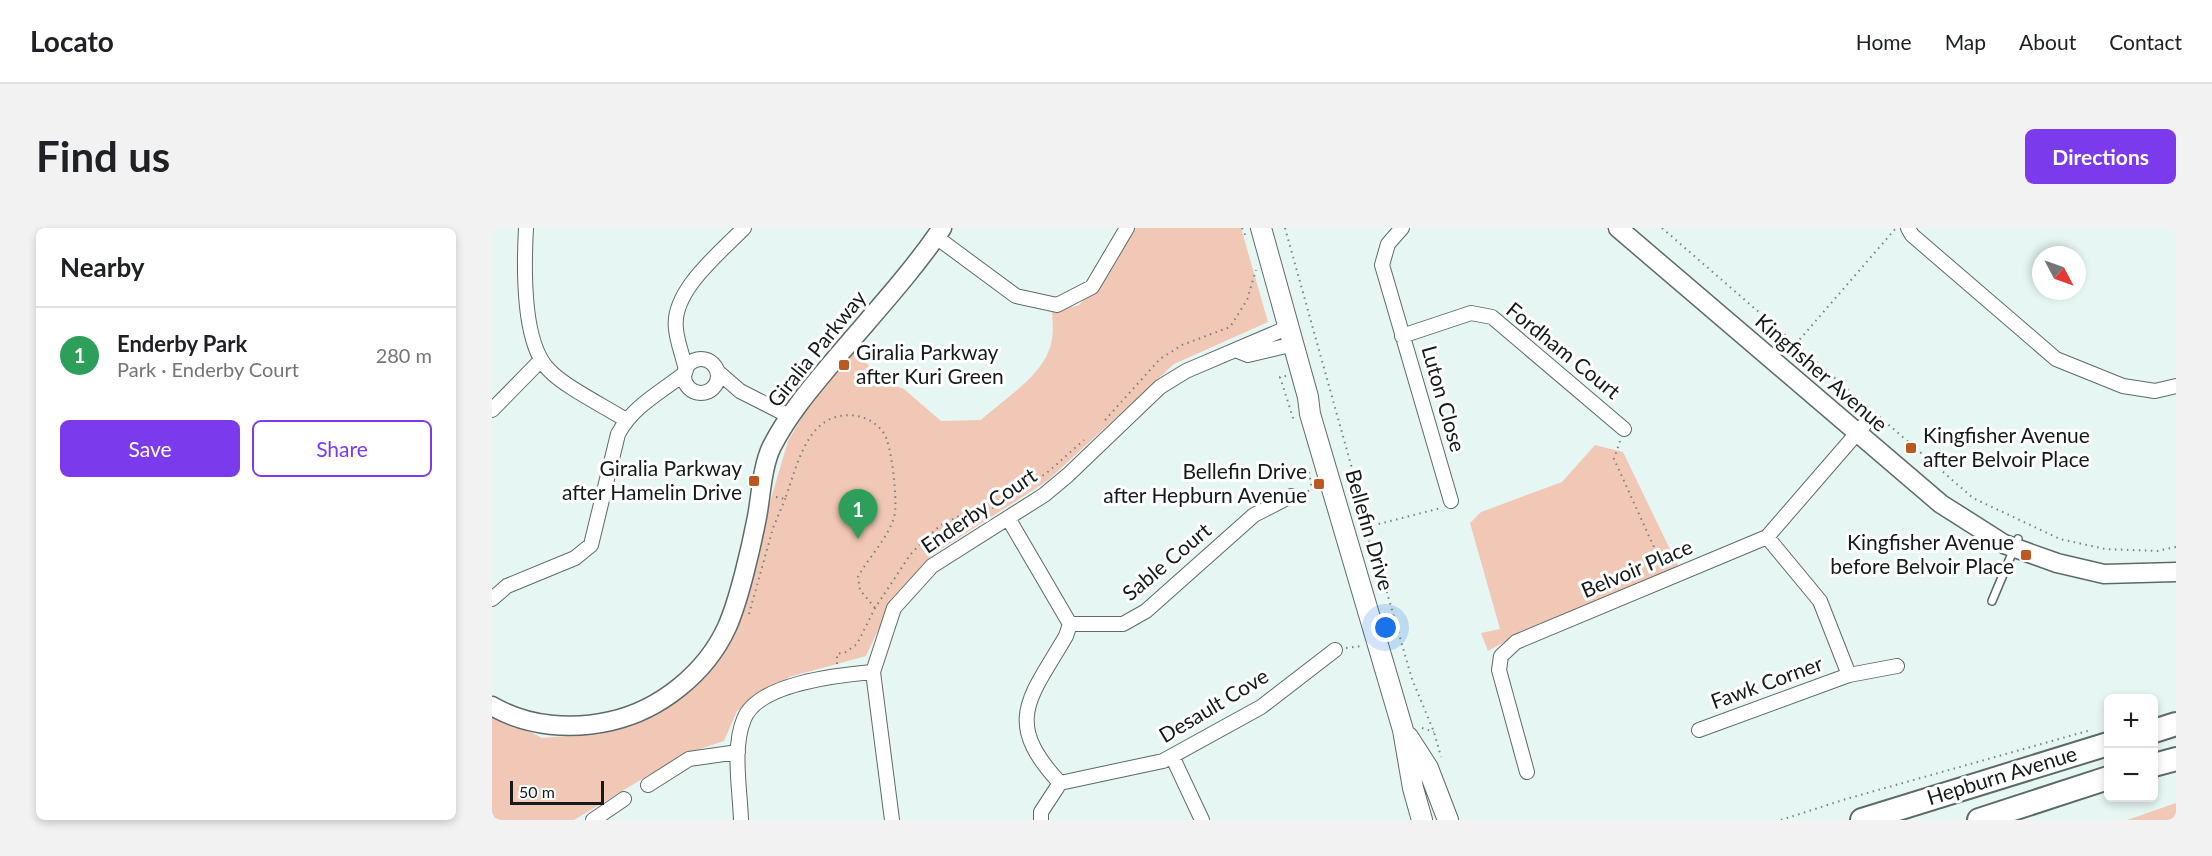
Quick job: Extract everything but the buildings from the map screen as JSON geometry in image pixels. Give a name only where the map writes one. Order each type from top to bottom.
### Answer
[{"type":"main road","name":"Bellefin Drive","points":[[1253,233],[1310,414],[1403,730],[1413,788],[1422,820]]},
{"type":"main road","points":[[2158,730],[2176,724]]},
{"type":"main road","name":"Bellefin Drive","points":[[1403,730],[1428,768],[1448,820]]},
{"type":"main road","name":"Hepburn Avenue","points":[[1862,820],[2103,736]]},
{"type":"main road","points":[[2158,764],[2176,759]]},
{"type":"main road","name":"Hepburn Avenue","points":[[1979,820],[2104,780]]},
{"type":"street","points":[[526,228],[523,280],[537,354],[550,371],[626,420]]},
{"type":"street","points":[[697,393],[689,387],[679,341],[676,318],[682,295],[744,228]]},
{"type":"street","points":[[939,232],[1016,296],[1057,305],[1092,287],[1127,228]]},
{"type":"street","name":"Luton Close","points":[[1402,228],[1388,244],[1382,265],[1451,501]]},
{"type":"street","name":"Kingfisher Avenue","points":[[1618,228],[1860,429],[2017,544],[2057,563],[2104,574],[2176,572]]},
{"type":"street","name":"Kingfisher Avenue","points":[[1637,228],[1790,350],[1860,429]]},
{"type":"street","points":[[1908,228],[1912,235],[2056,359],[2123,386],[2155,391],[2176,386]]},
{"type":"street","name":"Giralia Parkway","points":[[492,706],[533,721],[580,727],[625,718],[642,711],[674,691],[706,663],[727,627],[753,535],[771,449],[800,400],[919,262],[939,232]]},
{"type":"street","name":"Fordham Court","points":[[1402,336],[1471,313],[1492,317],[1624,429]]},
{"type":"street","name":"Enderby Court","points":[[892,820],[873,672],[894,608],[932,566],[1008,518],[1068,475],[1160,387],[1186,371],[1238,351],[1248,355],[1285,337]]},
{"type":"street","points":[[679,341],[699,360]]},
{"type":"street","points":[[492,410],[541,360]]},
{"type":"street","points":[[492,599],[507,586],[575,558],[591,545],[618,434],[626,420],[640,404],[662,391],[686,372],[691,363],[699,360],[710,362],[740,391],[789,416]]},
{"type":"street","points":[[662,391],[706,393],[714,387],[717,371]]},
{"type":"street","points":[[714,387],[740,391]]},
{"type":"street","name":"Belvoir Place","points":[[1527,772],[1498,670],[1501,656],[1516,642],[1767,537],[1860,429]]},
{"type":"street","name":"Sable Court","points":[[1070,624],[1123,624],[1146,610],[1254,515],[1291,496]]},
{"type":"street","points":[[1008,518],[1070,624],[1066,636],[1028,701],[1027,732],[1041,762],[1060,783],[1041,812],[1041,820]]},
{"type":"street","name":"Fawk Corner","points":[[1767,537],[1820,601],[1849,675]]},
{"type":"street","name":"Kingfisher Avenue","points":[[2017,544],[2105,563],[2176,560]]},
{"type":"street","name":"Desault Cove","points":[[1060,783],[1163,761],[1261,707],[1335,650]]},
{"type":"street","name":"Fawk Corner","points":[[1699,730],[1849,675],[1897,666]]},
{"type":"street","points":[[741,820],[738,752],[744,718],[761,698],[799,684],[837,675],[873,672]]},
{"type":"street","points":[[648,785],[689,759],[738,752]]},
{"type":"street","points":[[1172,756],[1202,820]]},
{"type":"street","points":[[592,820],[624,800]]},
{"type":"lane","points":[[1992,602],[2017,544]]},
{"type":"path","points":[[1242,228],[1253,233]]},
{"type":"path","points":[[1285,228],[1367,527],[1368,539],[1377,558],[1412,679],[1434,732],[1443,763]]},
{"type":"path","points":[[1662,228],[1790,350],[1973,498],[2060,538],[2104,549],[2157,551],[2176,547]]},
{"type":"path","points":[[1790,350],[1896,228]]},
{"type":"path","points":[[1099,426],[1160,359],[1182,345],[1230,327],[1247,300],[1256,271],[1253,261]]},
{"type":"path","points":[[748,616],[773,528],[801,457],[824,422],[851,414],[868,419],[885,433],[895,481],[895,516],[858,577],[860,590],[875,608]]},
{"type":"path","points":[[1624,429],[1614,459],[1668,578]]},
{"type":"path","points":[[837,675],[837,654],[846,652],[857,644],[875,608],[910,555],[941,525],[959,516],[994,507],[1016,496],[1091,434]]},
{"type":"path","points":[[1291,496],[1331,484]]},
{"type":"path","points":[[762,493],[786,497]]},
{"type":"path","points":[[1367,527],[1437,510],[1451,501]]},
{"type":"path","points":[[1335,650],[1378,644]]},
{"type":"path","points":[[1781,820],[1846,798],[2103,736]]},
{"type":"shaded area","points":[[1133,228],[1241,228],[1268,322],[1174,364],[1047,481],[932,555],[894,596],[866,656],[789,677],[737,711],[724,741],[682,755],[574,820],[492,820],[492,712],[542,738],[591,734],[630,727],[665,709],[700,680],[728,645],[788,441],[819,389],[855,348],[879,379],[904,389],[941,421],[981,420],[1020,388],[1037,370],[1051,345],[1052,312],[1079,305],[1117,261]]},
{"type":"shaded area","points":[[1595,445],[1623,452],[1679,568],[1511,638],[1488,651],[1481,633],[1500,629],[1470,523],[1481,512],[1562,482]]},
{"type":"shaded area","points":[[2176,803],[2176,820],[2127,820]]},
{"type":"place","name":"Giralia Parkway after Kuri Green","points":[[844,365]]},
{"type":"place","name":"Kingfisher Avenue after Belvoir Place","points":[[1911,448]]},
{"type":"place","name":"Giralia Parkway after Hamelin Drive","points":[[754,481]]},
{"type":"place","name":"Bellefin Drive after Hepburn Avenue","points":[[1319,484]]},
{"type":"place","name":"Enderby Park","points":[[858,539]]},
{"type":"place","name":"Kingfisher Avenue before Belvoir Place","points":[[2026,555]]}]
